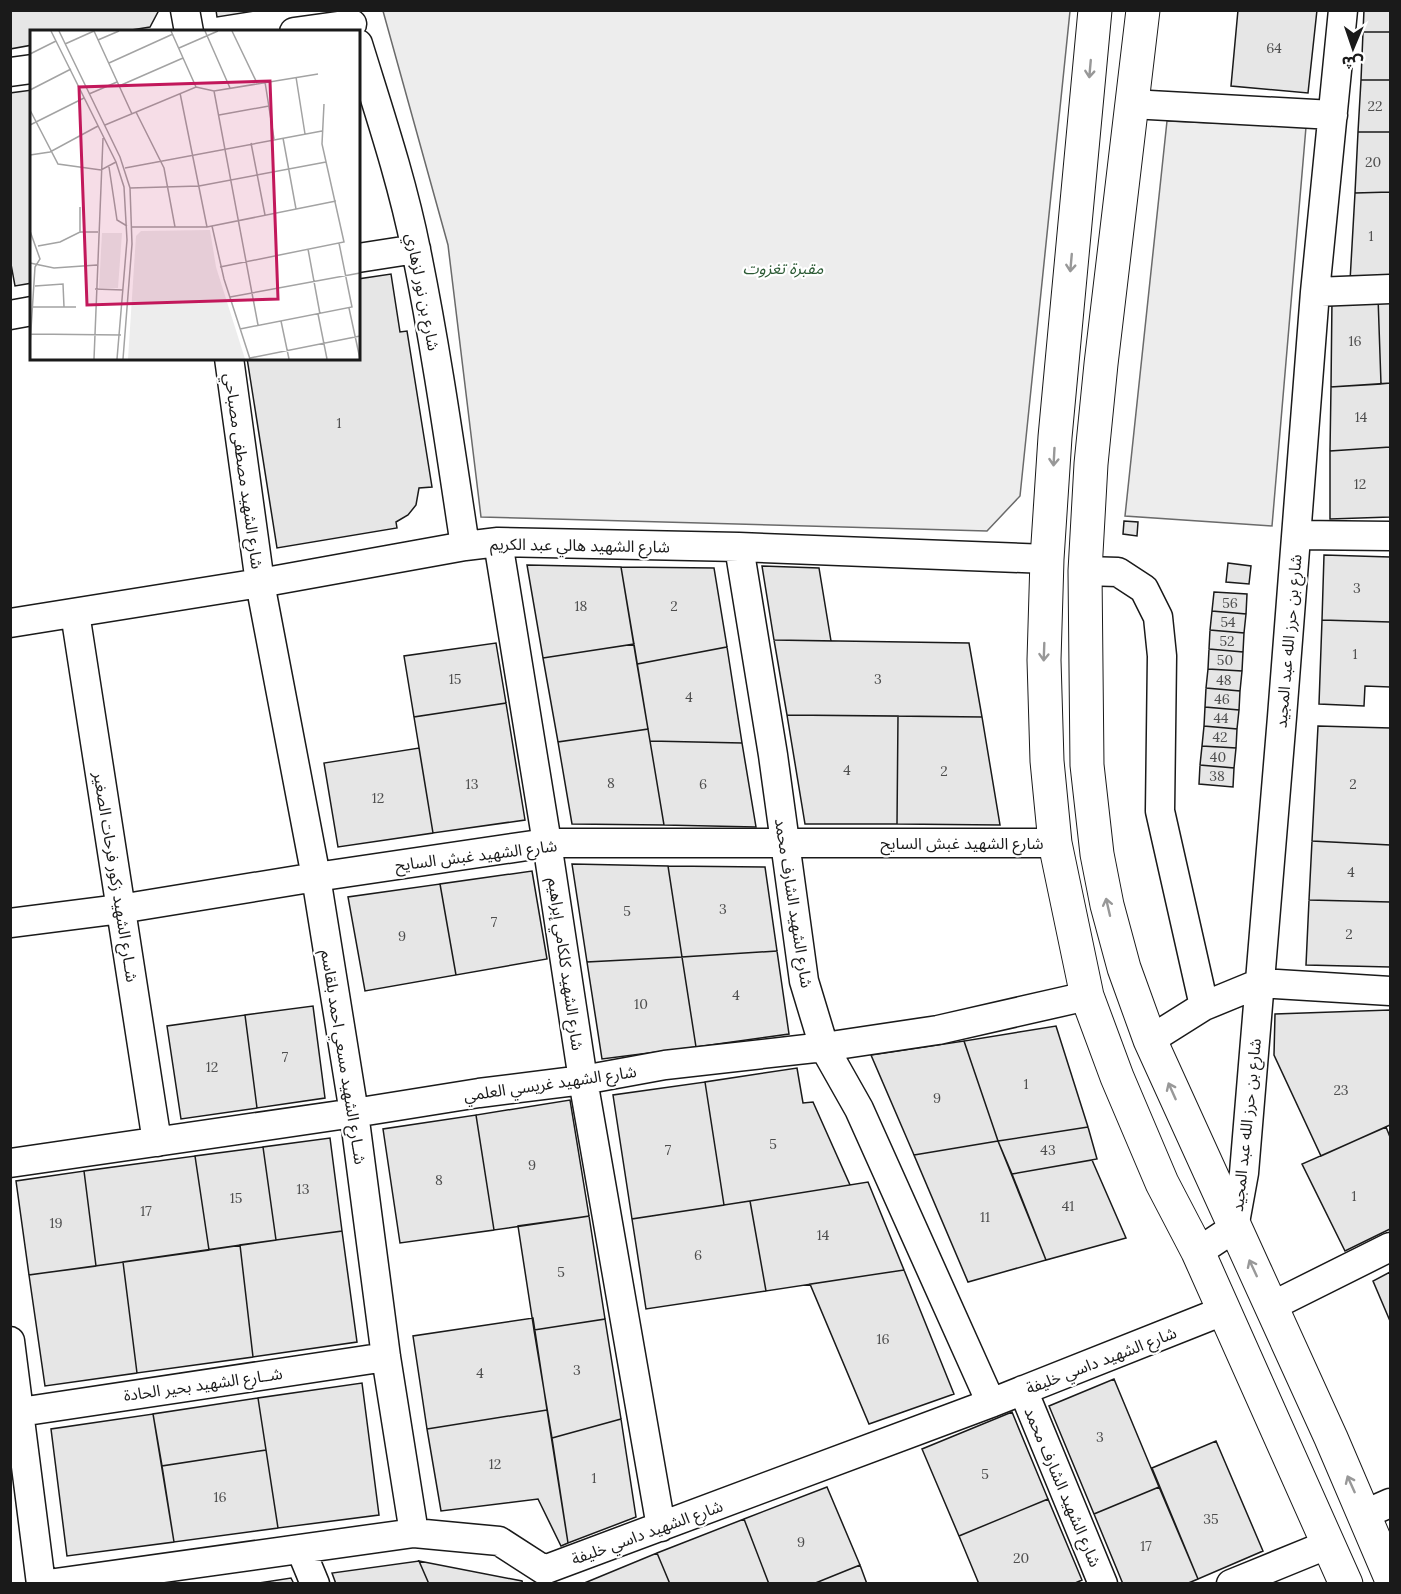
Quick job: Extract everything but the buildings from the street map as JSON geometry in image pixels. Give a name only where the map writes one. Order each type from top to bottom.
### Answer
[{"type":"highway","points":[[1095,10],[1055,437],[1047,559],[1044,660],[1047,761],[1054,843],[1087,996],[1117,1077],[1162,1183],[1198,1252],[1346,1584]]},
{"type":"highway","points":[[1143,10],[1099,386],[1091,464],[1085,571],[1087,765],[1097,854],[1107,905],[1124,968],[1150,1040],[1270,1306],[1378,1509],[1390,1576]]},
{"type":"street","points":[[185,10],[189,30]]},
{"type":"street","name":"شارع بن حرز الله عبد المجيد","points":[[1198,1252],[1234,1228],[1244,1173],[1315,292],[1343,10]]},
{"type":"street","points":[[318,30],[354,27]]},
{"type":"street","name":"شارع بن نور لزهاري","points":[[360,47],[393,158],[416,249],[465,546]]},
{"type":"street","points":[[10,72],[30,69]]},
{"type":"street","points":[[1131,104],[1333,115]]},
{"type":"street","points":[[360,258],[416,249]]},
{"type":"street","points":[[1315,292],[1390,289]]},
{"type":"street","points":[[10,315],[30,311]]},
{"type":"street","name":"شارع الشهيد مصطفى مصباحي","points":[[229,360],[260,583]]},
{"type":"street","points":[[1297,535],[1390,536]]},
{"type":"street","name":"شارع الشهيد هالي عبد الكريم","points":[[10,623],[498,542],[739,547],[1047,559]]},
{"type":"street","name":"شارع الشهيد كلكامي إبراهيم","points":[[498,542],[583,1080],[661,1527]]},
{"type":"street","name":"شارع الشهيد الشارف محمد","points":[[739,547],[773,755],[804,981],[824,1047],[864,1119],[990,1403]]},
{"type":"street","points":[[1085,571],[1118,572],[1144,589],[1158,617],[1162,656],[1160,811],[1204,1006]]},
{"type":"street","name":"شــارع الشهيد مسعي احمد بلقاسم","points":[[260,583],[316,877],[354,1113],[386,1357],[414,1533]]},
{"type":"street","name":"شــارع الشهيد زكور فرحات الصغير","points":[[75,613],[157,1142]]},
{"type":"street","name":"شارع الشهيد غبش السايح","points":[[10,923],[120,909],[547,843],[1054,843]]},
{"type":"street","points":[[1150,1040],[1204,1006],[1260,983],[1390,991]]},
{"type":"street","name":"شارع الشهيد غريسي العلمي","points":[[10,1163],[478,1093],[583,1080],[665,1065],[824,1047],[938,1030],[1087,996]]},
{"type":"street","points":[[1270,1306],[1390,1247]]},
{"type":"street","name":"شارع الشهيد داسي خليفة","points":[[48,1584],[98,1580],[414,1533],[499,1541],[547,1577],[661,1527],[990,1403],[1224,1311]]},
{"type":"street","points":[[10,1341],[41,1584]]},
{"type":"street","name":"شــارع الشهيد بحير الحادة","points":[[20,1412],[386,1357]]},
{"type":"street","name":"شارع الشهيد الشارف محمد","points":[[1023,1390],[1104,1584]]},
{"type":"street","points":[[1232,1584],[1329,1544]]},
{"type":"street","points":[[301,1550],[315,1584]]},
{"type":"shaded area","name":"مقبرة تغزوت","points":[[383,11],[1070,11],[1020,496],[987,531],[481,517],[448,245]]},
{"type":"shaded area","points":[[1167,121],[1306,127],[1272,526],[1125,516]]}]
